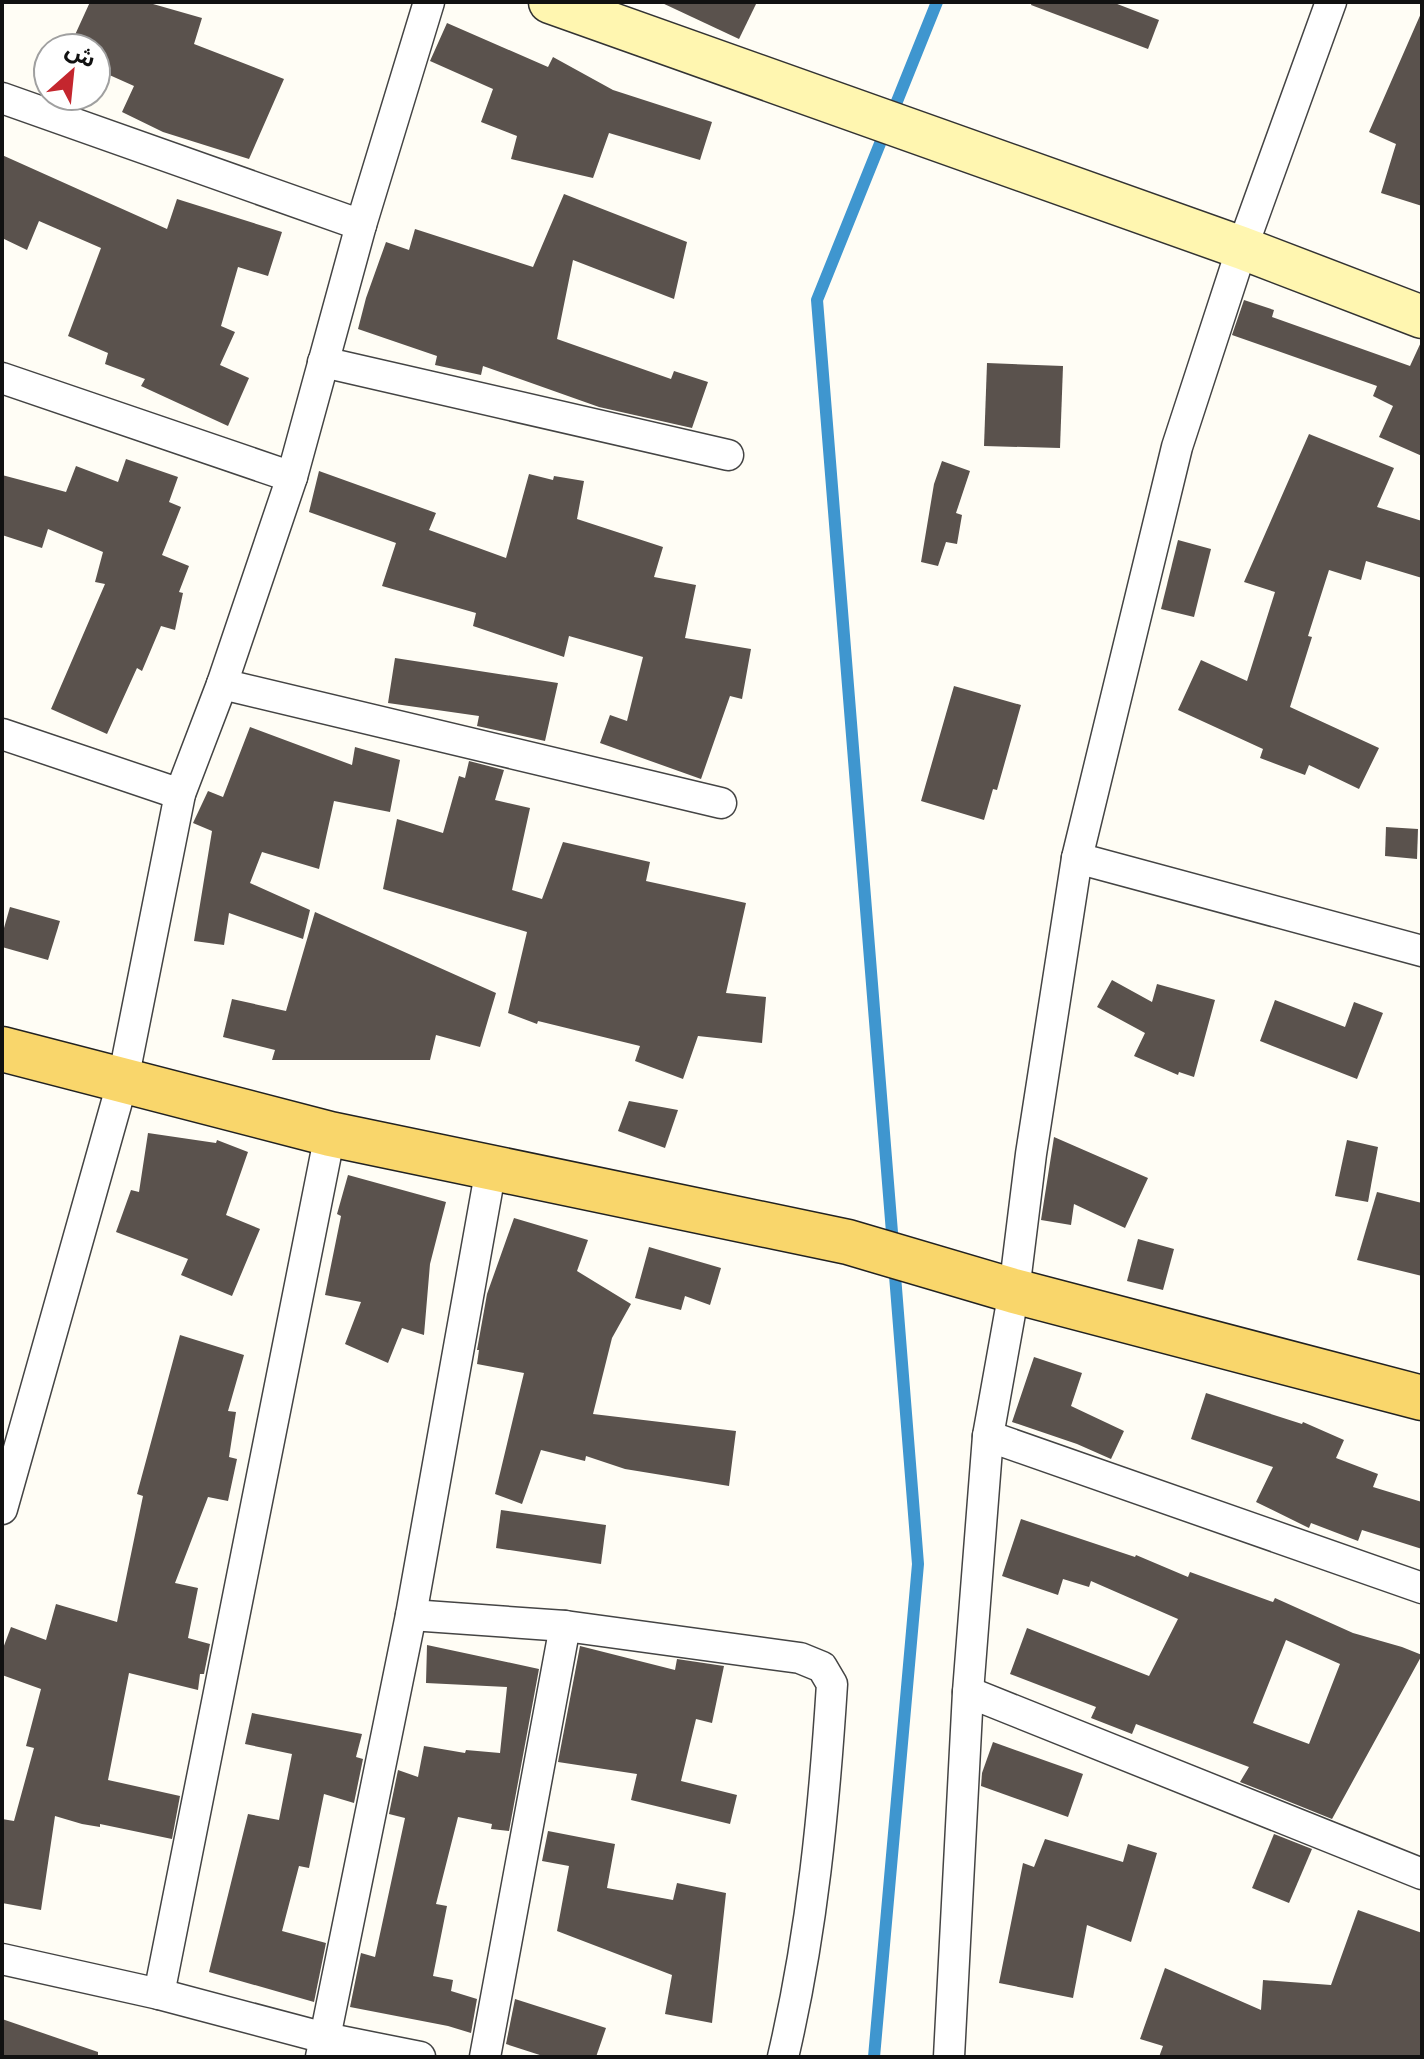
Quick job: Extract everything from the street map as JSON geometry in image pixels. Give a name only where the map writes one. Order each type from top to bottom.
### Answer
[{"type":"main road","points":[[2,1049],[330,1134],[848,1242],[1014,1291],[1422,1398]]},
{"type":"street","points":[[2,1509],[123,1080],[180,794],[222,684],[292,477],[361,225],[429,2]]},
{"type":"street","points":[[550,2],[1242,248],[1422,317]]},
{"type":"street","points":[[949,2057],[968,1692],[988,1436],[1014,1291],[1031,1154],[1077,858],[1177,447],[1242,248],[1331,2]]},
{"type":"street","points":[[2,98],[361,225]]},
{"type":"street","points":[[323,362],[728,455]]},
{"type":"street","points":[[2,378],[292,477]]},
{"type":"street","points":[[222,684],[721,803]]},
{"type":"street","points":[[2,734],[180,794]]},
{"type":"street","points":[[1077,858],[1422,951]]},
{"type":"street","points":[[159,1994],[330,1134]]},
{"type":"street","points":[[323,2048],[411,1615],[491,1168]]},
{"type":"street","points":[[988,1436],[1422,1588]]},
{"type":"street","points":[[411,1615],[565,1626],[800,1658],[822,1667],[832,1684],[823,1814],[799,1990],[783,2057]]},
{"type":"street","points":[[485,2057],[565,1626]]},
{"type":"street","points":[[968,1692],[1422,1874]]},
{"type":"street","points":[[2,1959],[159,1994],[323,2048],[420,2057]]},
{"type":"building","points":[[90,2],[146,2],[202,18],[194,44],[284,79],[249,159],[163,132],[122,112],[134,86],[112,76],[112,32],[76,32]]},
{"type":"building","points":[[660,2],[757,2],[739,39]]},
{"type":"building","points":[[1032,2],[1112,2],[1159,20],[1148,49],[1031,5]]},
{"type":"building","points":[[1422,11],[1422,206],[1381,193],[1396,144],[1369,132]]},
{"type":"building","points":[[447,23],[548,67],[553,57],[613,90],[712,122],[700,160],[609,133],[593,178],[511,159],[517,136],[481,122],[493,89],[430,61]]},
{"type":"building","points":[[2,155],[167,229],[177,199],[282,232],[268,276],[238,267],[221,326],[235,332],[220,365],[249,378],[228,426],[141,386],[145,379],[105,364],[108,353],[68,336],[101,248],[39,221],[27,250],[2,238]]},
{"type":"building","points":[[564,194],[687,242],[674,299],[573,260],[557,339],[671,379],[674,371],[708,382],[692,428],[599,407],[483,366],[481,375],[435,365],[437,356],[358,329],[386,242],[409,250],[415,229],[533,267]]},
{"type":"building","points":[[1244,300],[1274,310],[1272,317],[1410,366],[1422,340],[1422,456],[1379,437],[1393,406],[1373,396],[1377,386],[1232,335]]},
{"type":"building","points":[[987,363],[1063,366],[1060,448],[984,446]]},
{"type":"building","points":[[1309,434],[1394,468],[1377,507],[1422,521],[1422,578],[1366,561],[1361,580],[1329,570],[1290,707],[1379,748],[1359,789],[1309,765],[1305,775],[1260,758],[1263,749],[1178,710],[1201,660],[1247,681],[1275,592],[1244,582]]},
{"type":"building","points":[[126,459],[178,477],[169,502],[181,507],[162,555],[189,566],[179,592],[183,593],[175,630],[161,626],[142,671],[137,668],[107,734],[51,709],[105,584],[95,582],[103,552],[48,529],[42,548],[2,535],[2,475],[66,492],[76,466],[118,482]]},
{"type":"building","points":[[942,461],[970,471],[956,513],[962,515],[957,544],[946,542],[938,566],[921,562],[934,484]]},
{"type":"building","points":[[319,471],[436,513],[429,530],[506,558],[529,474],[553,480],[554,476],[584,481],[577,519],[663,547],[654,577],[696,585],[685,638],[751,649],[742,699],[730,696],[701,779],[600,743],[610,715],[627,721],[643,657],[569,636],[564,657],[473,626],[476,613],[382,586],[396,543],[309,512]]},
{"type":"building","points":[[1178,540],[1211,549],[1194,617],[1161,609]]},
{"type":"building","points":[[395,658],[558,683],[545,741],[477,726],[479,716],[388,703]]},
{"type":"building","points":[[954,686],[1021,705],[997,790],[993,789],[984,820],[921,801]]},
{"type":"building","points":[[250,727],[352,765],[355,747],[400,760],[390,812],[334,801],[319,869],[262,852],[250,883],[310,910],[303,939],[229,913],[224,945],[194,941],[212,831],[193,823],[208,791],[223,797]]},
{"type":"building","points":[[469,761],[504,770],[495,800],[530,808],[512,890],[542,899],[563,842],[650,862],[646,881],[746,903],[726,993],[766,997],[762,1043],[698,1036],[683,1079],[635,1061],[640,1046],[538,1021],[537,1024],[508,1013],[527,932],[383,889],[397,819],[443,833],[459,776],[465,778]]},
{"type":"building","points":[[1386,827],[1418,829],[1417,859],[1385,856]]},
{"type":"building","points":[[10,907],[60,921],[48,960],[2,947]]},
{"type":"building","points":[[315,912],[496,993],[480,1047],[436,1035],[430,1060],[272,1060],[275,1050],[223,1037],[232,999],[286,1011]]},
{"type":"building","points":[[1112,980],[1152,1002],[1157,984],[1215,1000],[1194,1077],[1179,1072],[1178,1075],[1134,1056],[1145,1033],[1097,1007]]},
{"type":"building","points":[[1275,1000],[1345,1027],[1354,1002],[1383,1013],[1357,1079],[1260,1041]]},
{"type":"building","points":[[629,1101],[678,1110],[665,1148],[618,1131]]},
{"type":"building","points":[[148,1133],[216,1143],[217,1140],[248,1152],[226,1215],[260,1229],[232,1296],[181,1275],[188,1259],[116,1232],[131,1190],[139,1192]]},
{"type":"building","points":[[1054,1137],[1148,1178],[1125,1228],[1074,1204],[1071,1225],[1041,1220]]},
{"type":"building","points":[[1347,1140],[1378,1147],[1368,1202],[1335,1196]]},
{"type":"building","points":[[348,1175],[446,1202],[430,1264],[424,1335],[402,1328],[388,1363],[345,1344],[361,1302],[325,1295],[341,1216],[337,1214]]},
{"type":"building","points":[[1377,1192],[1422,1203],[1422,1276],[1357,1260]]},
{"type":"building","points":[[514,1218],[588,1240],[577,1271],[631,1304],[612,1338],[593,1414],[736,1431],[729,1486],[625,1469],[586,1456],[585,1461],[541,1450],[522,1504],[495,1494],[524,1373],[477,1364],[477,1350],[487,1294]]},
{"type":"building","points":[[1138,1239],[1174,1249],[1163,1290],[1127,1281]]},
{"type":"building","points":[[649,1247],[721,1268],[710,1305],[685,1296],[681,1310],[635,1298]]},
{"type":"building","points":[[180,1335],[244,1355],[228,1411],[236,1412],[229,1457],[237,1459],[228,1501],[208,1497],[175,1583],[198,1588],[188,1638],[210,1644],[198,1690],[129,1673],[108,1780],[180,1796],[172,1839],[100,1824],[100,1827],[82,1824],[55,1816],[41,1910],[2,1903],[2,1819],[14,1821],[34,1748],[26,1746],[41,1689],[2,1675],[2,1651],[11,1627],[46,1640],[56,1604],[117,1622],[143,1496],[137,1494]]},
{"type":"building","points":[[1034,1357],[1082,1373],[1071,1406],[1124,1431],[1111,1459],[1012,1422]]},
{"type":"building","points":[[1206,1393],[1303,1422],[1344,1440],[1336,1458],[1378,1474],[1373,1487],[1422,1502],[1422,1549],[1362,1530],[1358,1541],[1311,1523],[1309,1528],[1256,1502],[1273,1467],[1191,1439]]},
{"type":"building","points":[[501,1510],[606,1525],[601,1564],[496,1548]]},
{"type":"building","points":[[1021,1519],[1136,1555],[1188,1577],[1190,1572],[1273,1602],[1275,1598],[1353,1633],[1422,1655],[1332,1819],[1240,1782],[1249,1767],[1136,1724],[1132,1734],[1091,1718],[1096,1707],[1010,1674],[1027,1628],[1149,1676],[1178,1619],[1091,1581],[1089,1587],[1063,1579],[1058,1595],[1002,1576]],"holes":[[[1286,1640],[1340,1664],[1309,1744],[1253,1723]]]},
{"type":"building","points":[[427,1645],[539,1669],[509,1831],[491,1829],[492,1824],[458,1817],[436,1904],[447,1906],[433,1976],[453,1980],[451,1991],[477,1999],[471,2033],[350,2007],[361,1953],[375,1957],[405,1818],[389,1814],[398,1770],[418,1777],[424,1746],[465,1753],[466,1750],[500,1753],[507,1687],[426,1683]]},
{"type":"building","points":[[580,1646],[675,1670],[677,1659],[724,1666],[712,1723],[696,1719],[681,1781],[737,1795],[730,1824],[631,1800],[637,1774],[558,1762]]},
{"type":"building","points":[[252,1713],[362,1734],[356,1757],[363,1759],[354,1803],[324,1794],[309,1868],[299,1866],[282,1931],[326,1943],[314,2002],[209,1972],[248,1814],[279,1820],[292,1754],[245,1744]]},
{"type":"building","points":[[993,1742],[1083,1774],[1068,1817],[981,1786],[982,1773]]},
{"type":"building","points":[[548,1831],[615,1844],[607,1888],[673,1900],[677,1883],[726,1893],[712,2023],[665,2014],[672,1975],[557,1931],[569,1866],[542,1861]]},
{"type":"building","points":[[1274,1834],[1312,1849],[1289,1903],[1252,1888]]},
{"type":"building","points":[[1045,1839],[1123,1862],[1128,1844],[1157,1853],[1131,1942],[1087,1925],[1073,1998],[999,1983],[1023,1863],[1034,1867]]},
{"type":"building","points":[[1358,1910],[1422,1933],[1422,2057],[1159,2057],[1163,2046],[1140,2039],[1165,1968],[1261,2010],[1263,1980],[1331,1985]]},
{"type":"building","points":[[515,1999],[606,2028],[596,2057],[546,2057],[506,2044]]},
{"type":"building","points":[[2,2019],[98,2052],[98,2057],[2,2057]]},
{"type":"waterway","points":[[893,1245],[817,300],[937,2]]},
{"type":"waterway","points":[[874,2057],[918,1564],[894,1263]]}]
